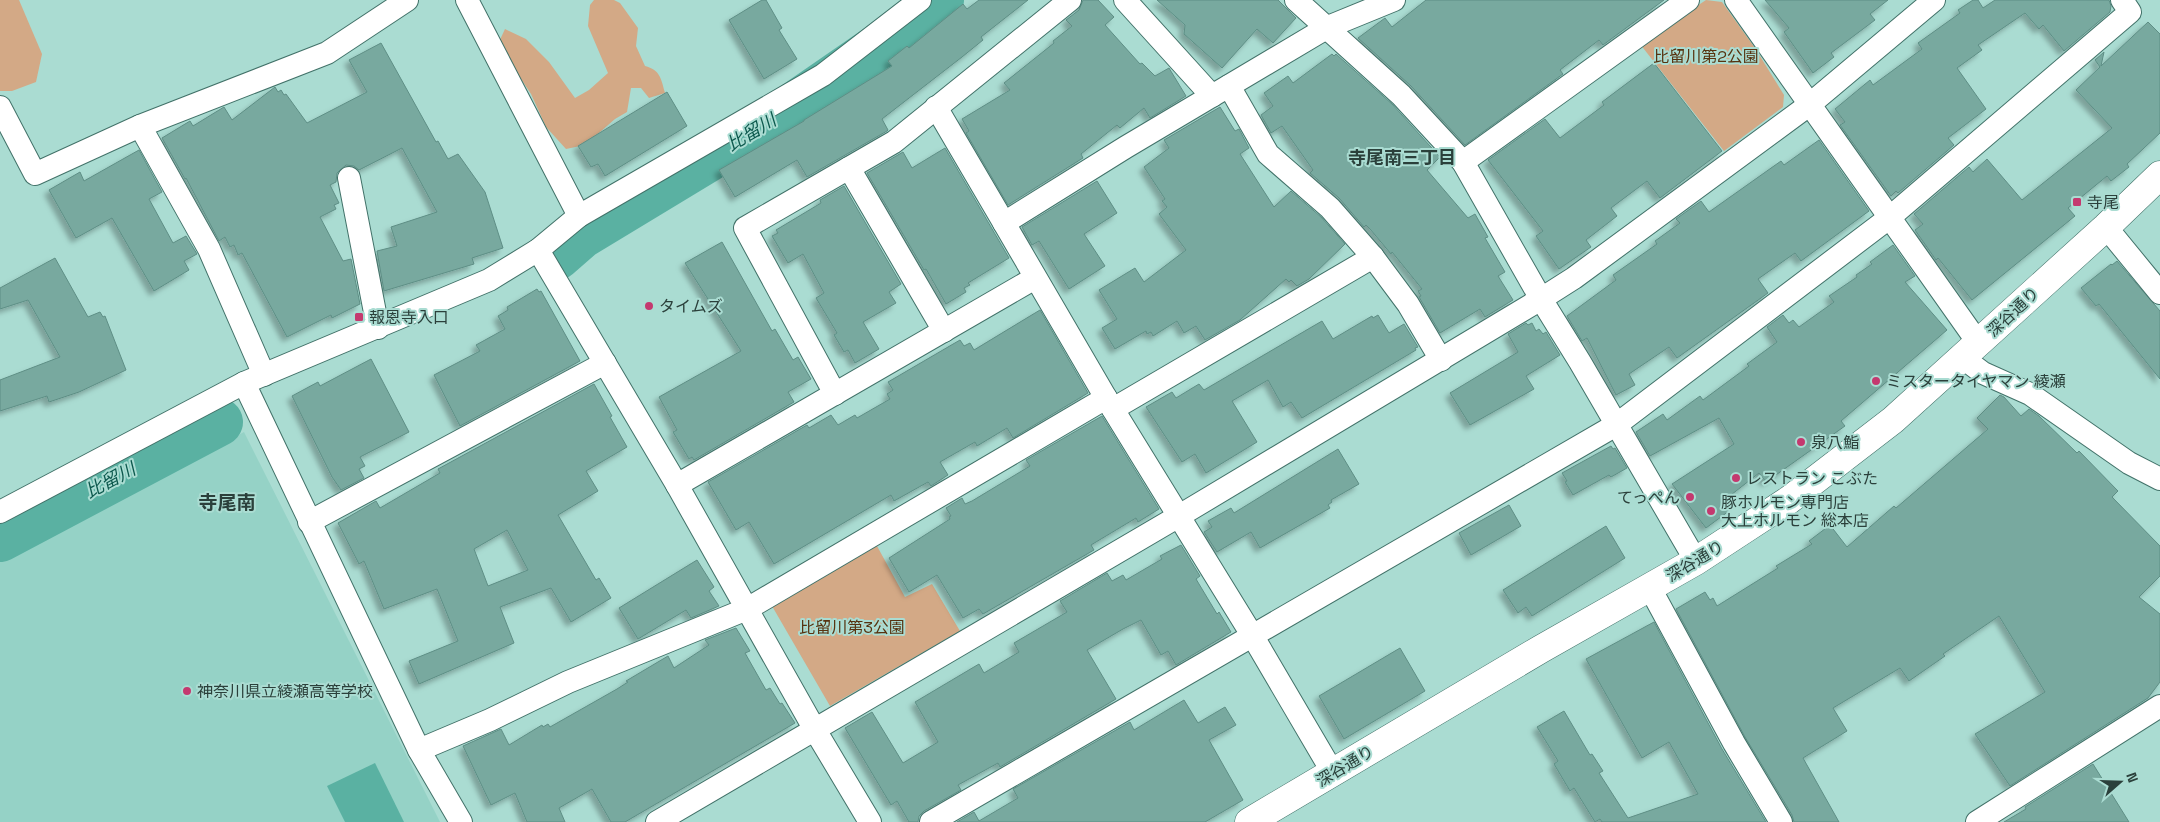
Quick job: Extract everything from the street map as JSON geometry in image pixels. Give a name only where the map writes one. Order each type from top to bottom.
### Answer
[{"type":"street","points":[[0,107],[35,174],[140,126],[327,53],[407,0]]},
{"type":"street","points":[[467,0],[579,216]]},
{"type":"street","points":[[0,512],[254,379],[488,280],[538,250],[579,216],[823,75],[920,0]]},
{"type":"street","points":[[835,394],[745,228],[894,142],[1070,0]]},
{"type":"street","points":[[1125,0],[1221,91],[1268,154],[1330,208],[1373,257],[1408,304],[1441,360]]},
{"type":"street","points":[[1296,0],[1401,95],[1464,162],[1541,299],[1580,362],[1696,562]]},
{"type":"street","points":[[1004,223],[1328,27],[1394,0]]},
{"type":"street","points":[[1464,162],[1688,0]]},
{"type":"street","points":[[1736,0],[1889,218],[1983,373],[2030,394],[2129,463],[2160,479]]},
{"type":"street","points":[[657,822],[1179,516],[1441,360],[1574,278],[1809,105],[1934,0]]},
{"type":"street","points":[[931,822],[1616,424],[1889,218],[2130,12],[2122,0]]},
{"type":"street","points":[[936,107],[1110,403],[1252,635],[1333,773]]},
{"type":"street","points":[[140,126],[209,249],[254,379],[309,522],[419,750],[461,822]]},
{"type":"street","points":[[849,168],[944,331]]},
{"type":"street","name":"深谷通り","points":[[1249,822],[1541,649],[1696,562],[1789,500],[1893,420],[1971,351],[2160,175]]},
{"type":"street","points":[[349,178],[378,328]]},
{"type":"street","points":[[2106,227],[2160,293]]},
{"type":"street","points":[[538,250],[677,484],[815,730],[870,822]]},
{"type":"street","points":[[419,750],[490,720],[568,682],[747,609],[1110,403],[1373,257]]},
{"type":"street","points":[[677,484],[1036,278]]},
{"type":"street","points":[[309,522],[606,363]]},
{"type":"street","points":[[1650,588],[1734,743],[1781,822]]},
{"type":"street","points":[[1977,822],[2160,706]]},
{"type":"shaded area","name":"神奈川県立綾瀬高等学校","points":[[244,432],[440,822],[0,822],[0,560]]},
{"type":"shaded area","points":[[375,763],[404,822],[345,822],[327,786]]},
{"type":"green space","points":[[0,0],[19,0],[42,54],[36,82],[12,91],[0,91]]},
{"type":"green space","points":[[594,0],[614,0],[620,3],[638,28],[636,46],[645,66],[657,72],[665,93],[649,98],[641,88],[631,88],[627,112],[615,119],[585,145],[566,149],[546,127],[531,94],[498,44],[505,29],[526,39],[549,62],[575,98],[589,90],[608,73],[588,26],[590,5]]},
{"type":"green space","name":"比留川第2公園","points":[[1706,0],[1722,2],[1755,48],[1784,95],[1783,107],[1724,151],[1640,44]]},
{"type":"green space","name":"比留川第3公園","points":[[877,546],[905,597],[932,584],[960,631],[830,706],[772,606]]},
{"type":"building","points":[[762,0],[766,0],[782,28],[779,30],[797,59],[764,79],[729,20]]},
{"type":"building","points":[[979,0],[1028,0],[981,37],[983,40],[882,119],[887,131],[807,177],[797,160],[735,197],[719,170],[804,121],[892,66],[888,61],[907,46],[909,48],[963,4],[967,9]]},
{"type":"building","points":[[1083,0],[1098,0],[1114,17],[1105,25],[1140,64],[1142,63],[1155,76],[1169,68],[1186,96],[1150,118],[1144,108],[1120,128],[1117,125],[1081,154],[1083,158],[1008,205],[966,133],[969,131],[962,119],[1010,90],[1004,83],[1072,26],[1066,20],[1079,10]]},
{"type":"building","points":[[1157,0],[1278,0],[1296,18],[1273,43],[1257,29],[1222,68],[1184,34],[1185,25]]},
{"type":"building","points":[[1426,0],[1664,0],[1603,45],[1599,40],[1560,70],[1563,74],[1465,145],[1411,86],[1358,38],[1385,18],[1392,27]]},
{"type":"building","points":[[1765,0],[1888,0],[1870,14],[1875,20],[1831,53],[1834,57],[1813,73],[1784,32],[1789,28]]},
{"type":"building","points":[[1973,0],[1978,0],[1983,8],[1995,0],[2109,0],[2111,6],[2110,12],[2064,51],[2043,25],[2039,29],[2025,13],[1978,45],[1982,50],[1957,68],[1986,109],[1948,138],[1954,145],[1898,193],[1896,191],[1891,196],[1840,125],[1845,122],[1835,109],[1870,80],[1873,85],[1922,49],[1918,43],[1960,13],[1958,10]]},
{"type":"building","points":[[2148,22],[2160,34],[2160,133],[2127,164],[2129,167],[2111,181],[2107,176],[2068,208],[2075,216],[1972,300],[1938,258],[1936,260],[1915,230],[1923,224],[1914,214],[1969,167],[1973,172],[1987,159],[2022,200],[2112,128],[2076,90],[2100,67],[2095,60],[2104,52],[2101,66]]},
{"type":"building","points":[[381,43],[436,142],[438,141],[448,159],[458,154],[485,192],[503,248],[472,258],[474,264],[384,291],[377,251],[397,246],[391,227],[437,212],[402,148],[359,170],[354,166],[346,165],[337,173],[336,182],[330,185],[339,203],[334,205],[336,209],[320,217],[343,261],[351,259],[360,304],[332,318],[331,315],[287,337],[242,253],[238,255],[234,245],[230,247],[225,237],[219,241],[186,178],[162,138],[190,121],[193,126],[224,107],[232,120],[275,87],[278,92],[281,90],[284,95],[286,94],[307,123],[367,92],[349,60]]},
{"type":"building","points":[[1332,54],[1334,56],[1336,54],[1392,104],[1440,157],[1427,170],[1468,218],[1475,214],[1488,237],[1485,238],[1505,272],[1498,276],[1513,300],[1485,317],[1480,309],[1440,333],[1419,297],[1421,296],[1418,291],[1422,289],[1392,252],[1391,254],[1370,229],[1366,225],[1364,227],[1339,198],[1310,173],[1313,170],[1282,126],[1271,133],[1261,115],[1273,106],[1264,93],[1288,76],[1293,83]]},
{"type":"building","points":[[1654,63],[1722,151],[1660,198],[1647,181],[1611,208],[1617,216],[1586,240],[1591,247],[1559,269],[1536,236],[1543,231],[1488,160],[1545,119],[1560,138],[1604,105],[1602,102]]},
{"type":"building","points":[[667,92],[687,126],[605,176],[598,164],[591,167],[578,146]]},
{"type":"building","points":[[1220,107],[1235,131],[1239,129],[1249,148],[1240,154],[1274,207],[1291,191],[1321,217],[1345,244],[1309,279],[1297,286],[1291,280],[1289,282],[1286,279],[1240,320],[1205,340],[1196,326],[1184,333],[1177,321],[1153,336],[1151,332],[1147,334],[1146,331],[1115,349],[1102,328],[1117,319],[1099,290],[1135,268],[1144,282],[1186,250],[1159,214],[1167,207],[1162,201],[1165,199],[1144,167],[1169,148],[1164,140]]},
{"type":"building","points":[[1819,140],[1869,211],[1801,261],[1795,253],[1758,279],[1768,293],[1677,358],[1669,347],[1629,374],[1635,385],[1616,395],[1587,338],[1582,341],[1567,316],[1616,280],[1613,275],[1657,244],[1655,241],[1680,223],[1676,219],[1701,201],[1709,212],[1781,161],[1784,165]]},
{"type":"building","points":[[945,148],[1009,258],[968,283],[970,285],[964,288],[966,292],[946,304],[867,173],[903,152],[912,168]]},
{"type":"building","points":[[139,150],[162,192],[149,199],[173,243],[186,236],[197,254],[184,261],[189,270],[154,291],[112,218],[76,238],[49,190],[80,172],[84,181]]},
{"type":"building","points":[[1097,181],[1117,213],[1084,234],[1105,266],[1069,289],[1039,241],[1032,245],[1022,227]]},
{"type":"building","points":[[844,186],[901,284],[889,292],[896,303],[863,322],[879,349],[855,363],[848,350],[844,352],[834,335],[837,333],[816,298],[824,293],[803,254],[788,263],[772,236],[778,233],[776,230],[821,203],[820,200]]},
{"type":"building","points":[[722,242],[772,331],[775,329],[793,360],[798,357],[811,379],[788,392],[794,402],[694,460],[692,457],[689,459],[673,432],[677,430],[659,397],[741,351],[685,263]]},
{"type":"building","points":[[1893,245],[1915,276],[1905,282],[1947,330],[1841,421],[1845,426],[1766,482],[1759,473],[1722,502],[1729,511],[1706,528],[1672,484],[1734,444],[1719,418],[1650,456],[1636,432],[1663,414],[1667,420],[1700,396],[1703,400],[1749,366],[1747,364],[1777,342],[1767,327],[1783,315],[1789,323],[1793,320],[1799,327],[1834,302],[1829,296],[1857,277],[1856,275],[1872,264],[1870,262]]},
{"type":"building","points":[[55,258],[88,317],[100,312],[103,317],[105,316],[126,370],[79,392],[49,402],[47,396],[0,411],[0,380],[60,357],[28,300],[0,309],[0,288]]},
{"type":"building","points":[[2117,261],[2160,311],[2160,379],[2099,304],[2096,306],[2081,288]]},
{"type":"building","points":[[537,289],[539,292],[541,291],[580,361],[460,426],[434,375],[480,351],[476,345],[505,329],[498,316],[508,310],[507,307]]},
{"type":"building","points":[[1040,310],[1088,393],[1013,438],[1007,428],[977,446],[975,442],[940,462],[948,475],[931,486],[928,482],[894,501],[891,495],[774,564],[749,522],[736,530],[708,482],[807,425],[809,428],[831,415],[838,425],[855,415],[857,418],[890,399],[887,394],[893,390],[888,382],[960,340],[964,346],[970,343],[974,350]]},
{"type":"building","points":[[1378,315],[1389,333],[1404,324],[1418,347],[1415,348],[1416,350],[1302,418],[1291,402],[1283,407],[1268,380],[1232,401],[1257,442],[1206,473],[1195,454],[1182,462],[1146,407],[1172,392],[1176,398],[1199,384],[1204,390],[1322,321],[1333,339],[1372,316],[1373,318]]},
{"type":"building","points":[[1526,323],[1528,325],[1532,323],[1536,331],[1539,329],[1543,334],[1546,332],[1560,355],[1526,376],[1534,389],[1470,425],[1450,393],[1518,352],[1508,334]]},
{"type":"building","points":[[371,359],[409,432],[360,457],[365,466],[359,469],[364,478],[341,490],[332,477],[292,396],[318,382],[320,386]]},
{"type":"building","points":[[594,384],[627,447],[586,471],[598,491],[558,515],[596,580],[599,578],[611,598],[571,622],[551,588],[500,607],[514,643],[419,684],[409,661],[458,641],[437,589],[384,609],[364,561],[359,564],[338,523],[376,501],[380,508],[440,473],[438,469]],"holes":[[[507,530],[528,570],[488,586],[474,549]]]},
{"type":"building","points":[[2000,395],[2021,416],[2029,409],[2039,416],[2077,453],[2079,451],[2118,491],[2112,497],[2160,546],[2160,576],[2139,597],[2160,614],[2160,682],[2148,698],[2010,786],[1975,734],[2045,692],[1999,616],[1943,654],[1945,656],[1909,681],[1900,668],[1833,708],[1847,731],[1803,758],[1839,822],[1794,822],[1792,815],[1745,737],[1676,609],[1705,592],[1710,600],[1713,598],[1717,606],[1778,568],[1776,566],[1812,544],[1809,541],[1830,525],[1847,547],[1894,506],[1896,508],[1988,429],[1977,418]]},
{"type":"building","points":[[1102,416],[1159,509],[1138,522],[1136,518],[1091,545],[1094,550],[983,614],[979,609],[963,618],[937,575],[909,592],[889,558],[950,519],[949,517],[951,516],[946,508],[962,498],[965,504],[972,501],[1030,466],[1026,460]]},
{"type":"building","points":[[1611,446],[1613,449],[1615,448],[1627,468],[1611,477],[1609,475],[1573,495],[1562,473]]},
{"type":"building","points":[[1338,449],[1359,484],[1331,500],[1332,502],[1328,505],[1330,508],[1260,548],[1251,532],[1217,552],[1204,532],[1212,527],[1208,521],[1231,508],[1234,513]]},
{"type":"building","points":[[1509,505],[1521,526],[1471,555],[1459,533]]},
{"type":"building","points":[[1606,526],[1625,558],[1532,616],[1526,607],[1518,613],[1503,590]]},
{"type":"building","points":[[1181,545],[1200,576],[1196,579],[1217,614],[1219,612],[1231,632],[1176,665],[1168,651],[1161,655],[1141,620],[1123,629],[1087,650],[1116,699],[1000,767],[998,763],[958,785],[961,790],[924,811],[919,816],[918,822],[909,822],[897,801],[891,805],[845,728],[872,712],[903,763],[938,742],[915,702],[979,664],[984,673],[1019,652],[1014,643],[1067,612],[1060,601],[1107,573],[1112,581],[1123,575],[1126,580],[1162,559],[1160,556]]},
{"type":"building","points":[[697,560],[714,587],[709,591],[719,606],[691,618],[686,610],[638,639],[619,608]]},
{"type":"building","points":[[1654,622],[1722,749],[1766,822],[1602,822],[1600,819],[1595,822],[1574,788],[1570,791],[1554,764],[1558,761],[1537,727],[1564,711],[1590,755],[1592,754],[1603,771],[1599,773],[1628,818],[1698,794],[1669,742],[1642,758],[1586,659]]},
{"type":"building","points":[[736,628],[750,651],[745,653],[766,690],[770,688],[795,723],[625,822],[611,822],[592,789],[559,808],[565,822],[527,822],[515,793],[491,805],[463,746],[501,729],[509,745],[542,725],[543,727],[548,724],[550,727],[617,689],[628,682],[626,681],[668,656],[674,668],[709,645],[705,640]]},
{"type":"building","points":[[1400,648],[1425,691],[1344,739],[1319,696]]},
{"type":"building","points":[[1184,700],[1198,723],[1225,707],[1236,725],[1209,740],[1243,800],[1205,822],[957,822],[974,812],[979,821],[1018,798],[1013,789],[1130,722],[1134,730]]},
{"type":"building","points":[[2093,764],[2129,822],[2004,822],[2026,809],[2025,807]]},
{"type":"waterway","name":"比留川","points":[[557,256],[581,235],[794,106],[878,48],[940,0]]},
{"type":"waterway","name":"比留川","points":[[0,538],[219,422]]},
{"type":"place","name":"寺尾","points":[[2077,202]]},
{"type":"place","name":"タイムズ","points":[[649,306]]},
{"type":"place","name":"報恩寺入口","points":[[359,317]]},
{"type":"place","name":"ミスタータイヤマン 綾瀬","points":[[1876,381]]},
{"type":"place","name":"泉八鮨","points":[[1801,442]]},
{"type":"place","name":"レストラン こぶた","points":[[1736,478]]},
{"type":"place","name":"てっぺん","points":[[1690,497]]},
{"type":"place","name":"豚ホルモン専門店 大上ホルモン 総本店","points":[[1711,511]]},
{"type":"place","name":"神奈川県立綾瀬高等学校","points":[[187,691]]},
{"type":"district","name":"寺尾南三丁目","points":[[1402,157]]},
{"type":"district","name":"寺尾南","points":[[227,502]]}]
